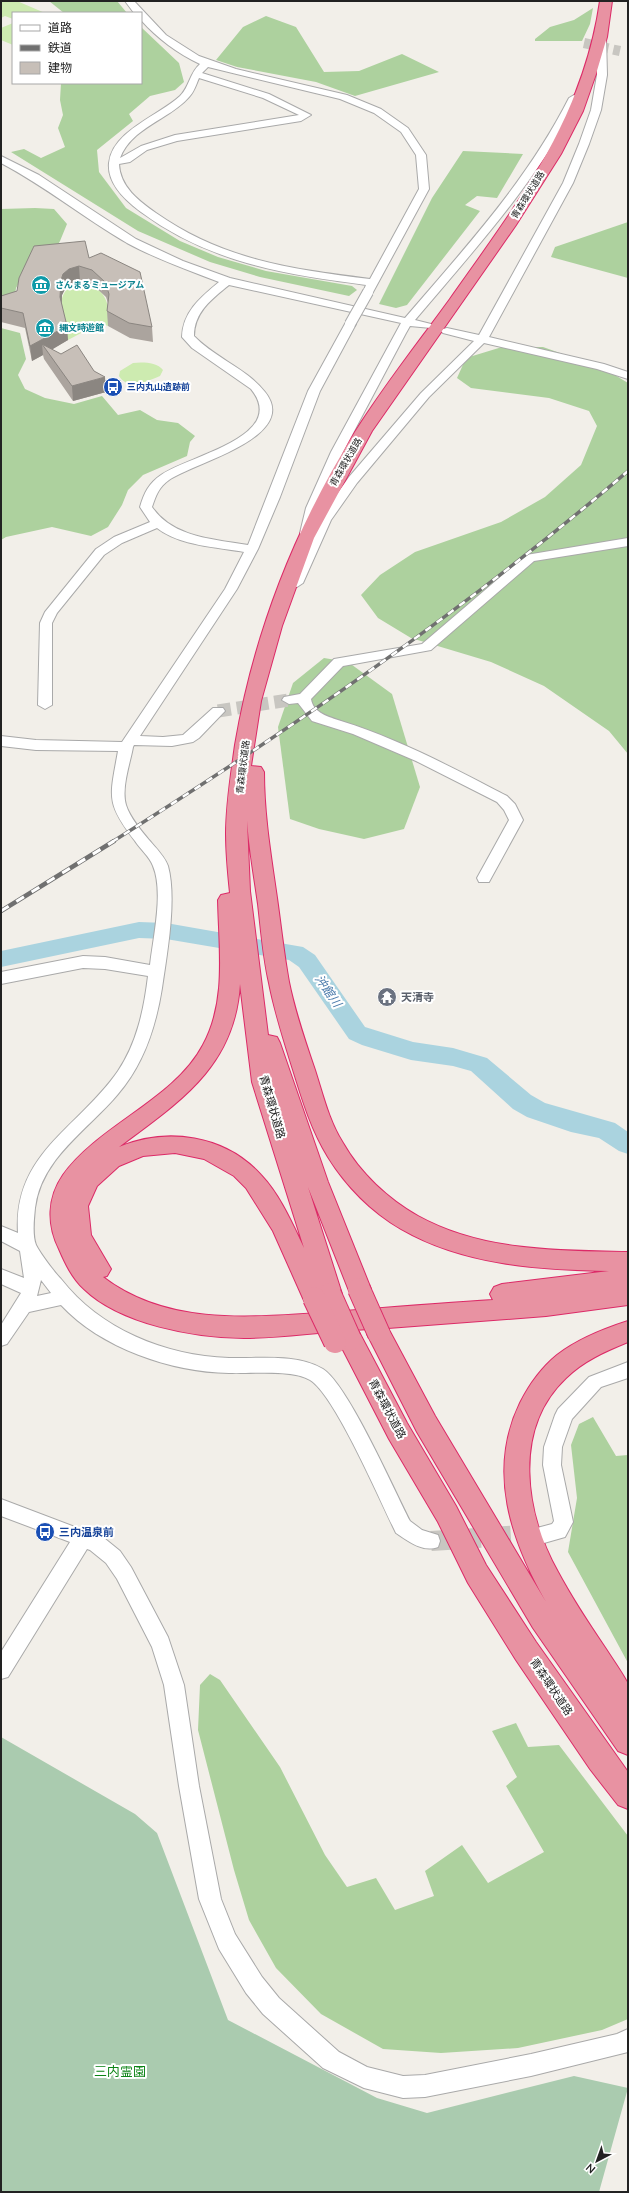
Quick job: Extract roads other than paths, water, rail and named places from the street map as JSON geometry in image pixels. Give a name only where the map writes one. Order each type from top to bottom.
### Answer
[{"type":"highway","name":"青森環状道路","points":[[606,1],[600,42],[582,97],[554,154],[509,225],[364,431],[342,468],[305,538],[273,626],[251,707],[236,744],[229,780],[227,819],[240,974],[264,1082],[322,1296],[343,1341],[448,1514],[477,1574],[530,1657],[600,1759],[628,1795]]},
{"type":"highway","points":[[251,707],[254,813],[279,983],[294,1041],[327,1135],[341,1159],[381,1203],[410,1223],[470,1246],[511,1254],[560,1260],[628,1262]]},
{"type":"highway","name":"青森環状道路","points":[[240,974],[317,1182],[359,1289],[379,1334],[426,1424],[542,1619],[628,1740]]},
{"type":"highway","points":[[240,974],[230,1000],[223,1028],[211,1050],[193,1074],[175,1092],[94,1152],[77,1170],[67,1188],[62,1205],[62,1225],[66,1248],[80,1268],[98,1286],[120,1301],[146,1312],[203,1325],[244,1328],[546,1306],[628,1295]]},
{"type":"highway","points":[[322,1296],[262,1193],[242,1170],[222,1155],[197,1145],[169,1142],[145,1145],[121,1154],[100,1168],[84,1187],[75,1210],[78,1233],[87,1255],[106,1277],[134,1293],[155,1302],[189,1312],[240,1314],[305,1312],[547,1290],[628,1279]]},
{"type":"highway","points":[[628,1331],[593,1345],[570,1360],[549,1378],[532,1402],[521,1428],[515,1456],[516,1486],[524,1524],[550,1584],[628,1708]]},
{"type":"street","points":[[129,1],[138,12]]},
{"type":"street","points":[[1,1339],[32,1289],[32,1269],[25,1224],[26,1203],[33,1183],[42,1165],[63,1139],[92,1111],[124,1076],[136,1054],[149,1016],[157,966],[164,903],[164,885],[160,864],[126,820],[119,805],[118,793],[128,744],[231,589],[252,549],[274,497],[314,391],[424,189],[426,172],[422,156],[413,142],[385,115],[344,96],[309,86],[246,75],[207,63],[190,56],[162,38],[142,16]]},
{"type":"street","points":[[305,538],[312,508],[337,452],[408,322],[532,170],[568,112],[587,66],[600,42]]},
{"type":"street","points":[[273,626],[288,606],[325,520],[353,480],[425,395],[482,339],[568,183],[584,144],[596,110],[602,75],[600,42]]},
{"type":"street","points":[[207,63],[195,74],[189,90],[183,99],[134,132],[122,146],[115,157],[118,184],[128,197],[150,214],[200,244],[226,254],[257,263],[371,288]]},
{"type":"street","points":[[115,162],[126,160],[144,148],[175,138],[301,118],[306,115],[266,96],[195,74]]},
{"type":"street","points":[[1,159],[26,171],[132,241],[189,268],[227,281],[427,326]]},
{"type":"street","points":[[227,281],[194,311],[189,320],[188,337],[201,351],[246,380],[258,390],[265,399],[265,416],[261,425],[245,439],[173,472],[154,486],[146,499],[146,507],[157,524],[171,532],[183,536],[252,549]]},
{"type":"street","points":[[447,331],[600,366],[628,376]]},
{"type":"street","points":[[45,705],[46,623],[52,612],[100,552],[108,546],[157,524]]},
{"type":"street","points":[[288,700],[304,698],[339,662],[426,647],[530,558],[612,546],[628,542]]},
{"type":"street","points":[[304,698],[305,704],[317,718],[358,732],[421,758],[502,799],[510,807],[516,820],[484,878]]},
{"type":"street","points":[[1,741],[36,745],[181,742],[193,736],[209,717],[218,711]]},
{"type":"street","points":[[1,978],[83,962],[157,966]]},
{"type":"street","points":[[1,1233],[28,1248],[63,1297],[79,1312],[103,1329],[133,1344],[160,1354],[218,1365],[301,1369],[318,1375],[336,1396],[403,1527],[417,1537],[431,1541]]},
{"type":"street","points":[[1,1276],[32,1289]]},
{"type":"street","points":[[21,1307],[63,1297]]},
{"type":"street","points":[[544,1534],[558,1531],[564,1522],[552,1465],[554,1446],[564,1415],[595,1382],[628,1370]]},
{"type":"street","points":[[1,1507],[97,1544],[113,1557],[124,1573],[161,1644],[174,1685],[189,1786],[210,1899],[227,1941],[254,1985],[271,2006],[331,2060],[364,2077],[402,2086],[425,2086],[554,2060],[621,2044],[628,2040]]},
{"type":"street","points":[[1,1670],[83,1539]]},
{"type":"waterway","name":"沖館川","points":[[1,959],[139,930],[166,931],[295,953],[307,961],[357,1033],[370,1039],[386,1042],[411,1051],[453,1057],[479,1064],[522,1102],[536,1110],[571,1122],[606,1130],[628,1144]]},
{"type":"tunnel","points":[[584,43],[620,51]]},
{"type":"tunnel","points":[[218,711],[289,700]]},
{"type":"tunnel","points":[[431,1541],[537,1534]]},
{"type":"railway","points":[[112,842],[246,756],[377,666],[505,571],[628,471]]},
{"type":"railway","points":[[1,911],[114,841]]},
{"type":"place","name":"さんまるミュージアム","points":[[41,285]]},
{"type":"place","name":"縄文時遊館","points":[[45,328]]},
{"type":"place","name":"三内丸山遺跡前","points":[[113,387]]},
{"type":"place","name":"天清寺","points":[[387,997]]},
{"type":"place","name":"三内温泉前","points":[[45,1532]]},
{"type":"park label","name":"三内霊園","points":[[120,2072]]}]
